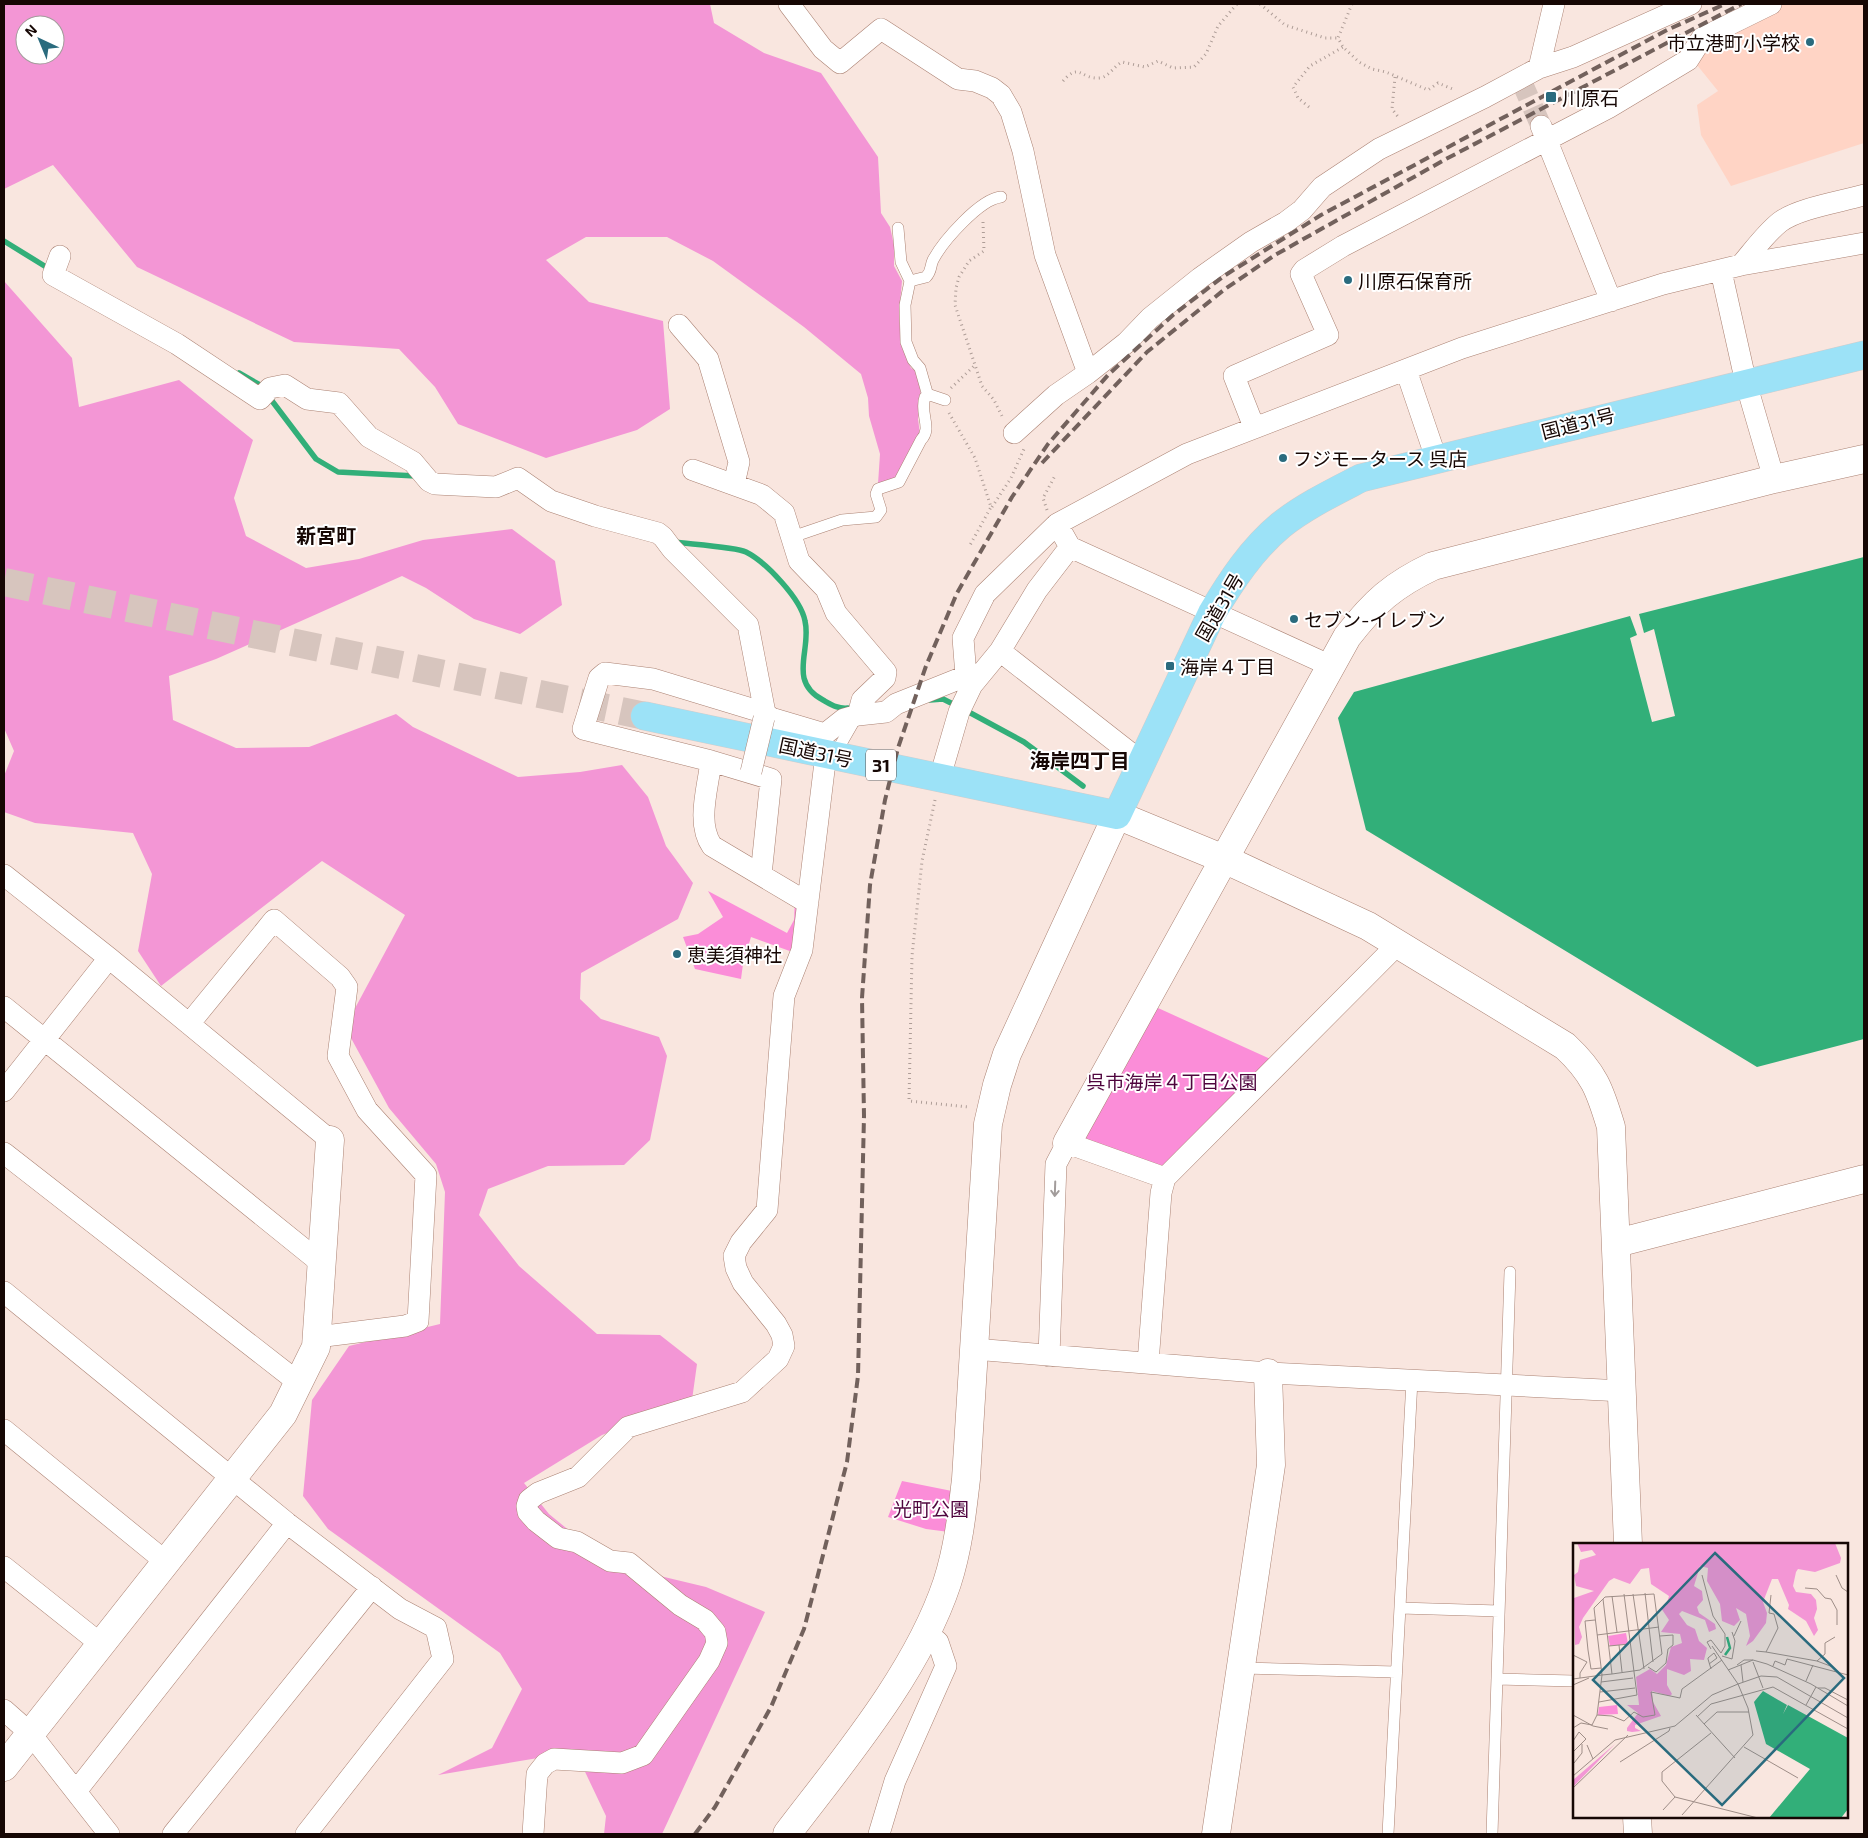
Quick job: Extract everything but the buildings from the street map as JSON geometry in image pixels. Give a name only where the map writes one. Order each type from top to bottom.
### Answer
[{"type":"highway","name":"国道31号","points":[[645,716],[1117,815],[1212,613],[1244,564],[1263,542],[1290,519],[1313,504],[1361,478],[1436,458],[1864,355]]},
{"type":"street","points":[[789,4],[823,49],[840,63],[881,29],[958,79],[976,81],[992,88],[1001,95],[1011,112],[1023,151],[1045,255],[1088,373]]},
{"type":"street","points":[[1539,68],[1554,4]]},
{"type":"street","points":[[1020,440],[1056,395],[1126,343],[1150,318],[1200,278],[1251,242],[1291,218],[1322,187],[1378,149],[1474,103],[1539,68],[1575,56],[1691,4]]},
{"type":"street","points":[[1254,427],[1234,376],[1328,335],[1301,274],[1304,270],[1543,132],[1608,108],[1688,60],[1702,38],[1772,4]]},
{"type":"street","points":[[1543,132],[1611,301]]},
{"type":"street","points":[[1731,268],[1781,222],[1795,215],[1864,195]]},
{"type":"street","points":[[940,777],[965,694],[963,638],[985,594],[1057,524],[1187,454],[1462,348],[1663,284],[1731,268],[1864,243]]},
{"type":"street","points":[[57,263],[177,344],[265,393],[285,385],[306,398],[339,403],[369,438],[413,462],[424,476],[435,484],[496,486],[518,478],[551,501],[595,516],[658,533],[748,625],[764,716],[751,772]]},
{"type":"street","points":[[1731,268],[1746,383],[1774,479]]},
{"type":"street","points":[[679,325],[708,358],[739,462],[734,484]]},
{"type":"street","points":[[1406,370],[1436,458]]},
{"type":"street","points":[[1050,1356],[1056,1164],[1331,666],[1347,638],[1367,611],[1402,581],[1433,566],[1774,479],[1864,459]]},
{"type":"street","points":[[693,470],[762,495],[784,513],[799,561],[826,589],[836,613],[886,672],[886,678],[860,709],[825,734],[764,716],[653,678],[606,673],[599,678],[584,728],[772,779],[761,875]]},
{"type":"street","points":[[1057,524],[1070,547],[1331,666]]},
{"type":"street","points":[[860,709],[886,712],[896,704],[965,694],[1000,651],[1037,590],[1070,547]]},
{"type":"street","points":[[1000,651],[1143,763]]},
{"type":"street","points":[[533,1834],[537,1774],[546,1764],[554,1759],[622,1763],[643,1755],[709,1661],[717,1643],[715,1632],[706,1620],[680,1605],[629,1563],[610,1561],[577,1542],[558,1538],[536,1521],[528,1512],[527,1506],[528,1500],[538,1493],[578,1477],[628,1427],[742,1392],[778,1359],[784,1346],[782,1334],[743,1283],[736,1268],[734,1256],[741,1242],[767,1210],[784,996],[802,950],[830,755]]},
{"type":"street","points":[[711,761],[704,815],[705,835],[712,846],[808,903]]},
{"type":"street","points":[[787,1834],[886,1700],[926,1632],[947,1583],[961,1527],[988,1124],[997,1085],[1011,1046],[1117,815],[1224,859],[1368,926],[1565,1046],[1585,1064],[1599,1089],[1611,1127],[1628,1543]]},
{"type":"street","points":[[4,875],[109,958],[330,1140],[316,1347],[283,1414],[230,1478],[102,1645],[4,1767]]},
{"type":"street","points":[[189,1024],[274,920],[340,976],[348,987],[338,1056],[367,1110],[426,1175],[418,1321],[405,1326],[317,1337]]},
{"type":"street","points":[[1148,1363],[1161,1193],[1165,1178],[1398,944]]},
{"type":"street","points":[[4,1091],[109,958]]},
{"type":"street","points":[[4,1007],[321,1264]]},
{"type":"street","points":[[1067,1143],[1165,1178]]},
{"type":"street","points":[[4,1153],[299,1383]]},
{"type":"street","points":[[1617,1243],[1864,1179]]},
{"type":"street","points":[[7,1302],[400,1609],[436,1628],[443,1659],[306,1834]]},
{"type":"street","points":[[974,1349],[1268,1373],[1623,1391]]},
{"type":"street","points":[[1216,1834],[1239,1668],[1271,1465],[1268,1373]]},
{"type":"street","points":[[4,1430],[166,1562]]},
{"type":"street","points":[[77,1790],[288,1523]]},
{"type":"street","points":[[4,1566],[102,1645]]},
{"type":"street","points":[[173,1834],[372,1587]]},
{"type":"street","points":[[879,1834],[896,1781],[946,1666],[938,1642],[926,1632]]},
{"type":"street","points":[[4,1710],[30,1733],[77,1790],[109,1834]]},
{"type":"street","points":[[1637,1818],[1638,1834]]},
{"type":"lane","points":[[910,281],[926,277],[932,269],[931,262],[945,241],[988,201],[1001,197]]},
{"type":"lane","points":[[898,228],[901,262],[910,281],[905,305],[906,342],[913,360],[920,368],[928,396]]},
{"type":"lane","points":[[928,396],[945,400]]},
{"type":"lane","points":[[792,537],[842,520],[869,519],[879,514],[880,506],[876,494],[878,489],[900,482],[921,440],[926,435],[928,429],[922,410],[925,397],[928,396]]},
{"type":"lane","points":[[830,755],[860,709]]},
{"type":"lane","points":[[1492,1834],[1510,1272]]},
{"type":"lane","points":[[1388,1834],[1412,1380]]},
{"type":"lane","points":[[1400,1608],[1499,1611]]},
{"type":"lane","points":[[1239,1668],[1396,1672]]},
{"type":"lane","points":[[1497,1679],[1573,1680]]},
{"type":"path","points":[[1062,82],[1071,73],[1080,71],[1099,78],[1107,75],[1122,62],[1145,68],[1158,61],[1173,68],[1194,67],[1206,54],[1218,26],[1237,4]]},
{"type":"path","points":[[1260,4],[1285,25],[1325,38],[1338,38]]},
{"type":"path","points":[[1352,4],[1338,38],[1343,48],[1359,62],[1372,69],[1395,76],[1428,90],[1438,83],[1449,86],[1474,103]]},
{"type":"path","points":[[1309,107],[1298,98],[1292,87],[1310,66],[1343,48]]},
{"type":"path","points":[[1395,76],[1392,109],[1412,134]]},
{"type":"path","points":[[969,547],[991,507],[1011,478],[1020,440],[1006,424],[994,400],[982,386],[955,305],[956,288],[969,262],[984,250],[984,226],[981,217],[1001,197]]},
{"type":"path","points":[[974,366],[951,388],[945,400],[948,412],[974,458],[991,507]]},
{"type":"path","points":[[1056,474],[1043,498],[1044,506],[1057,524]]},
{"type":"path","points":[[940,777],[922,861],[912,956],[909,1101],[975,1108]]},
{"type":"shaded area","points":[[4,4],[710,4],[714,23],[764,53],[821,73],[878,157],[881,213],[890,227],[894,245],[894,266],[902,281],[899,314],[901,345],[911,368],[919,373],[921,398],[918,419],[920,434],[900,477],[878,484],[880,454],[869,416],[868,398],[861,374],[804,327],[713,261],[667,237],[586,237],[546,260],[589,302],[663,321],[670,409],[637,430],[546,458],[458,424],[435,387],[399,349],[294,342],[137,267],[53,165],[4,189]]},
{"type":"shaded area","points":[[1783,4],[1864,4],[1864,143],[1731,186],[1701,135],[1697,105],[1718,91],[1697,65],[1710,39]]},
{"type":"shaded area","points":[[4,281],[72,358],[79,407],[179,380],[253,440],[234,498],[246,536],[306,568],[359,559],[423,540],[512,529],[555,561],[562,605],[520,634],[474,619],[426,588],[402,576],[216,659],[169,676],[173,720],[236,748],[309,747],[396,714],[413,727],[518,777],[580,772],[622,765],[648,797],[666,846],[693,883],[678,919],[581,973],[580,999],[601,1019],[659,1037],[667,1056],[650,1140],[624,1165],[548,1166],[488,1189],[479,1215],[519,1266],[597,1334],[660,1335],[697,1364],[692,1400],[602,1435],[524,1483],[549,1514],[610,1564],[706,1587],[765,1612],[662,1834],[604,1834],[606,1816],[578,1757],[544,1757],[438,1775],[492,1748],[522,1689],[500,1653],[328,1529],[303,1496],[312,1400],[349,1346],[440,1324],[445,1192],[436,1164],[389,1108],[345,1027],[405,915],[322,861],[161,986],[138,951],[152,874],[133,833],[35,823],[4,812],[4,776],[14,751],[4,728]]},
{"type":"shaded area","points":[[1864,557],[1864,1039],[1757,1067],[1366,830],[1338,718],[1354,692],[1630,616],[1637,635],[1630,638],[1652,722],[1675,716],[1654,629],[1644,633],[1639,614]]},
{"type":"green space","points":[[708,891],[787,933],[794,920],[795,899],[805,904],[798,954],[751,937],[743,964],[741,979],[695,969],[683,937],[698,934],[723,917]]},
{"type":"green space","name":"呉市海岸４丁目公園","points":[[1147,1003],[1277,1062],[1164,1175],[1071,1142]]},
{"type":"green space","name":"光町公園","points":[[902,1481],[962,1493],[957,1533],[926,1529],[888,1517]]},
{"type":"waterway","points":[[4,241],[51,270]]},
{"type":"waterway","points":[[239,373],[260,385],[316,459],[338,472],[416,476]]},
{"type":"waterway","points":[[674,542],[741,550],[754,557],[772,572],[797,602],[805,621],[806,643],[803,674],[806,684],[812,692],[823,700],[838,707],[848,708]]},
{"type":"waterway","points":[[930,700],[943,699],[957,706]]},
{"type":"waterway","points":[[965,710],[1024,742],[1083,786]]},
{"type":"tunnel","points":[[1520,78],[1541,126]]},
{"type":"tunnel","points":[[4,582],[645,716]]},
{"type":"railway","points":[[695,1834],[715,1807],[771,1707],[804,1629],[847,1462],[858,1376],[864,1116],[862,998],[870,885],[885,800],[898,748],[926,666],[957,593],[1012,497],[1048,444],[1108,375],[1173,315],[1224,276],[1321,215],[1667,30],[1725,4]]},
{"type":"railway","points":[[1042,463],[1147,352],[1225,289],[1275,255],[1446,159],[1741,4]]},
{"type":"place","name":"市立港町小学校","points":[[1810,42]]},
{"type":"place","name":"川原石","points":[[1551,97]]},
{"type":"place","name":"川原石保育所","points":[[1348,280]]},
{"type":"place","name":"フジモータース 呉店","points":[[1283,458]]},
{"type":"place","name":"セブン-イレブン","points":[[1294,619]]},
{"type":"place","name":"海岸４丁目","points":[[1170,666]]},
{"type":"place","name":"恵美須神社","points":[[677,954]]},
{"type":"district","name":"新宮町","points":[[326,535]]},
{"type":"district","name":"海岸四丁目","points":[[1080,760]]}]
